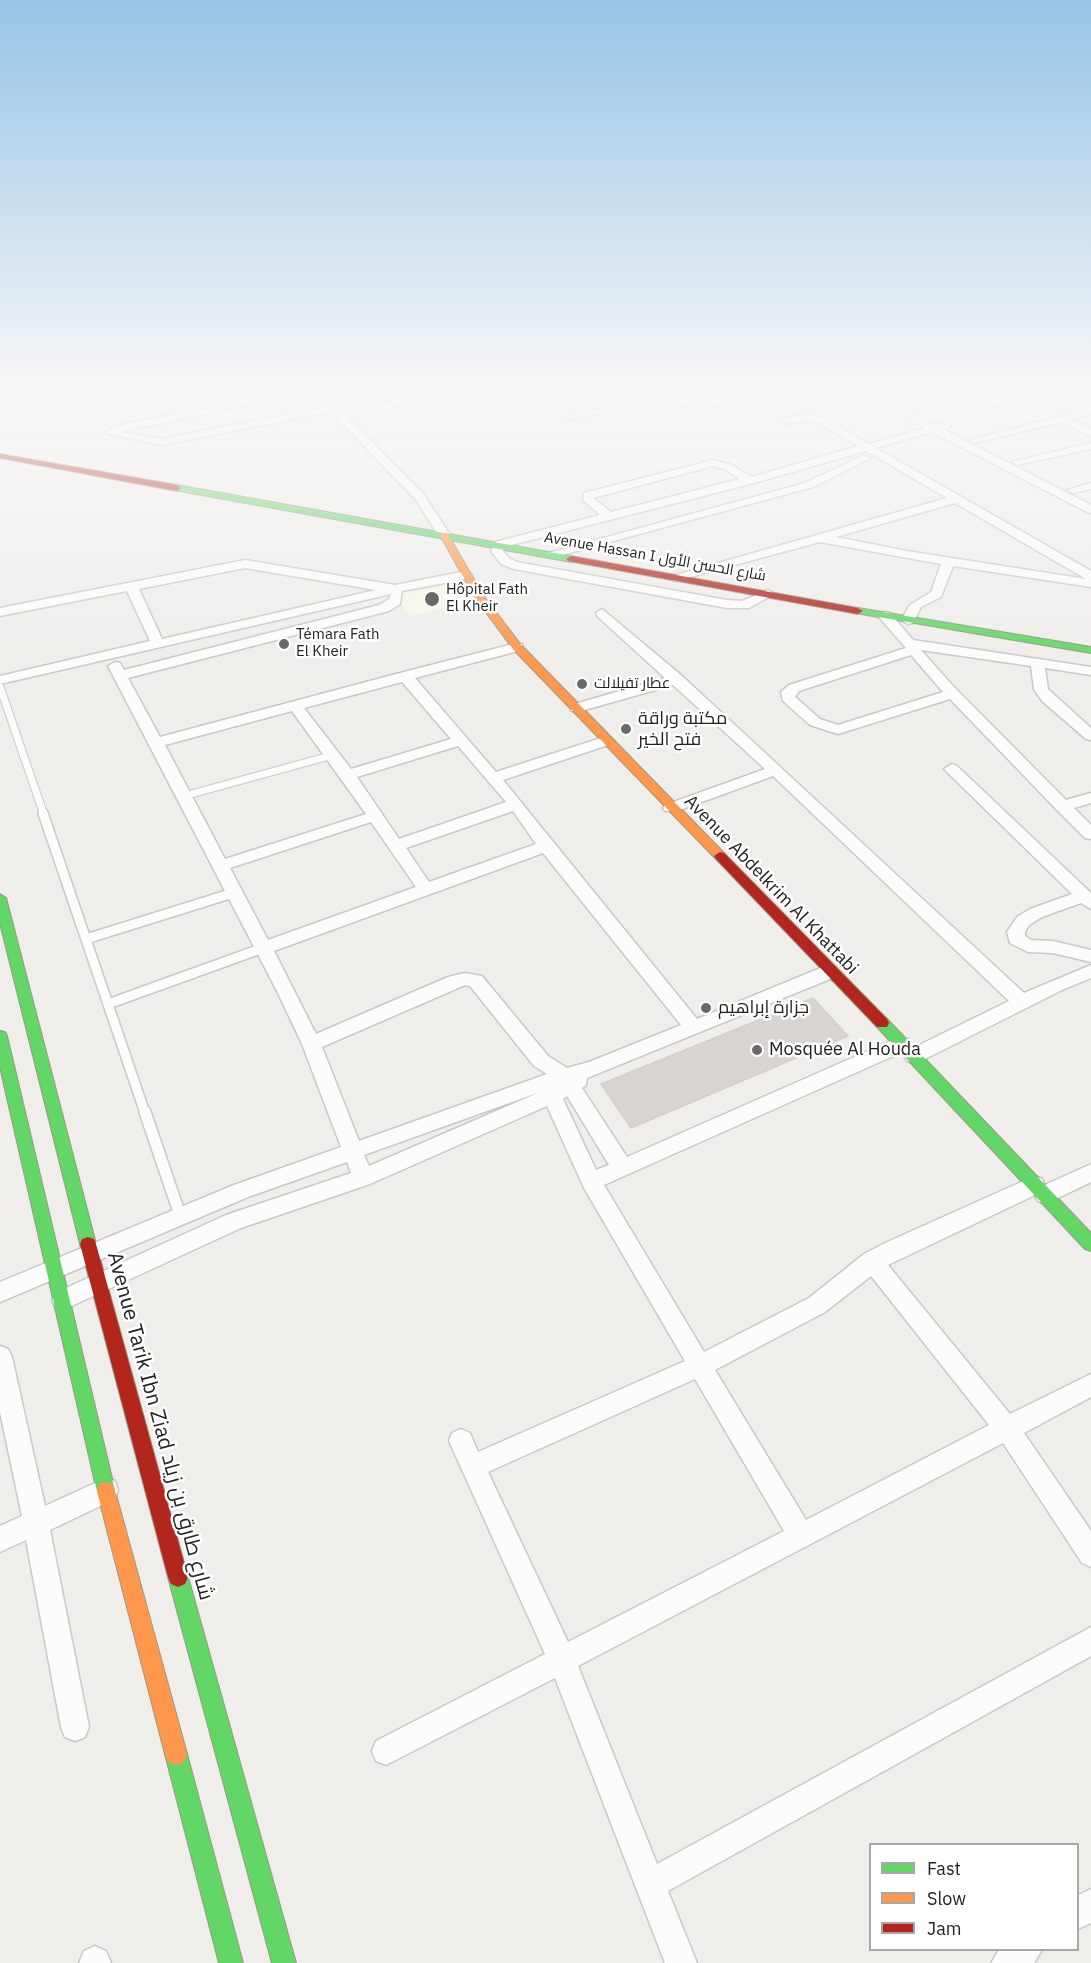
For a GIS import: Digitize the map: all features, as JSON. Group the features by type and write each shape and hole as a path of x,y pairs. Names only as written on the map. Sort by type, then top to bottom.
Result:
{"main road":[{"name":"Avenue Hassan I شارع الحسن الأول","path":"138,481 885,616 1091,650"},
{"name":"Avenue Abdelkrim Al Khattabi","path":"444,535 466,575 516,647 908,1050 1091,1244"},
{"name":"Avenue Tarik Ibn Ziad شارع طارق بن زياد","path":"0,898 98,1285 284,1963"},
{"path":"0,1036 106,1490 231,1963"}],"street":[{"path":"404,481 421,498 444,535"},
{"path":"609,516 591,504 587,498 588,495 644,481"},
{"path":"750,481 499,545 498,555 514,565 727,604 744,605 768,594"},
{"path":"780,481 793,489"},
{"path":"547,555 793,489 816,481"},
{"path":"924,481 1091,576"},
{"path":"1037,481 1091,510"},
{"path":"1054,481 1091,499"},
{"path":"1073,490 1091,486"},
{"path":"675,577 955,499"},
{"path":"820,538 1091,583"},
{"path":"908,620 916,605 937,594 948,561"},
{"path":"0,612 132,588 227,566 254,564 395,589"},
{"path":"641,588 650,573"},
{"path":"0,680 395,589 466,575"},
{"path":"132,588 158,645"},
{"path":"119,676 384,608 397,597 395,589"},
{"path":"602,613 677,679 1023,1003"},
{"path":"885,616 953,693 1091,834"},
{"path":"246,624 257,641"},
{"path":"156,743 516,647"},
{"path":"953,693 838,730 815,722 788,698 788,692 794,688 912,647 1091,671"},
{"path":"112,656 119,676 184,796 311,1044 363,1178"},
{"path":"1036,663 1041,689 1047,698 1091,736"},
{"path":"405,676 516,804 546,846 692,1026"},
{"path":"576,708 677,679"},
{"path":"295,706 348,775 425,888"},
{"path":"348,775 460,741"},
{"path":"493,778 606,741"},
{"path":"952,769 1088,900"},
{"path":"671,808 775,770"},
{"path":"1062,806 1091,798"},
{"path":"395,846 516,804"},
{"path":"220,866 375,816"},
{"path":"262,948 546,846"},
{"path":"1088,900 1036,914 1023,921 1016,932 1016,939 1028,946 1053,947 1091,956"},
{"path":"591,1182 622,1167 1023,1003 1091,971"},
{"path":"63,1300 234,1221 363,1178 593,1069 692,1026 830,972"},
{"path":"311,1044 447,985 471,980 481,985 622,1167"},
{"path":"0,1292 180,1215 352,1153 558,1085"},
{"path":"558,1085 591,1182 801,1536"},
{"path":"474,1466 700,1366 817,1305 872,1261 1040,1190 1091,1172"},
{"path":"872,1261 1007,1429 1091,1554"},
{"path":"0,1357 36,1523 75,1727"},
{"path":"386,1751 1091,1384"},
{"path":"461,1441 562,1660 681,1963"},
{"path":"0,1539 106,1490"},
{"path":"650,1884 1091,1641"},
{"path":"1007,1963 1025,1951"}],"lane":[{"path":"0,687 180,1215"},
{"path":"184,796 333,755"},
{"path":"86,939 233,893"},
{"path":"108,1004 262,948"}],"shaded area":[{"name":"Hôpital Fath El Kheir","path":"454,583 469,602 410,616 395,596"}],"building":[{"name":"Mosquée Al Houda","path":"813,998 848,1036 631,1128 601,1084"}],"traffic: fast":[{"path":"177,488 571,559"},
{"path":"858,611 1091,650"},
{"path":"0,898 88,1244"},
{"path":"882,1023 1091,1244"},
{"path":"0,1036 106,1491"},
{"path":"178,1577 284,1963"},
{"path":"176,1754 231,1963"}],"traffic: slow":[{"path":"444,535 479,596 517,647 720,856"},
{"path":"106,1491 176,1754"}],"traffic: jam":[{"path":"136,481 177,488"},
{"path":"571,559 858,611"},
{"path":"720,856 882,1023"},
{"path":"88,1244 178,1577"}],"place":[{"name":"Hôpital Fath El Kheir","path":"432,599"},
{"name":"Témara Fath El Kheir","path":"284,644"},
{"name":"عطار تفيلالت","path":"582,684"},
{"name":"مكتبة وراقة فتح الخير","path":"626,729"},
{"name":"جزارة إبراهيم","path":"706,1008"},
{"name":"Mosquée Al Houda","path":"757,1050"}]}
